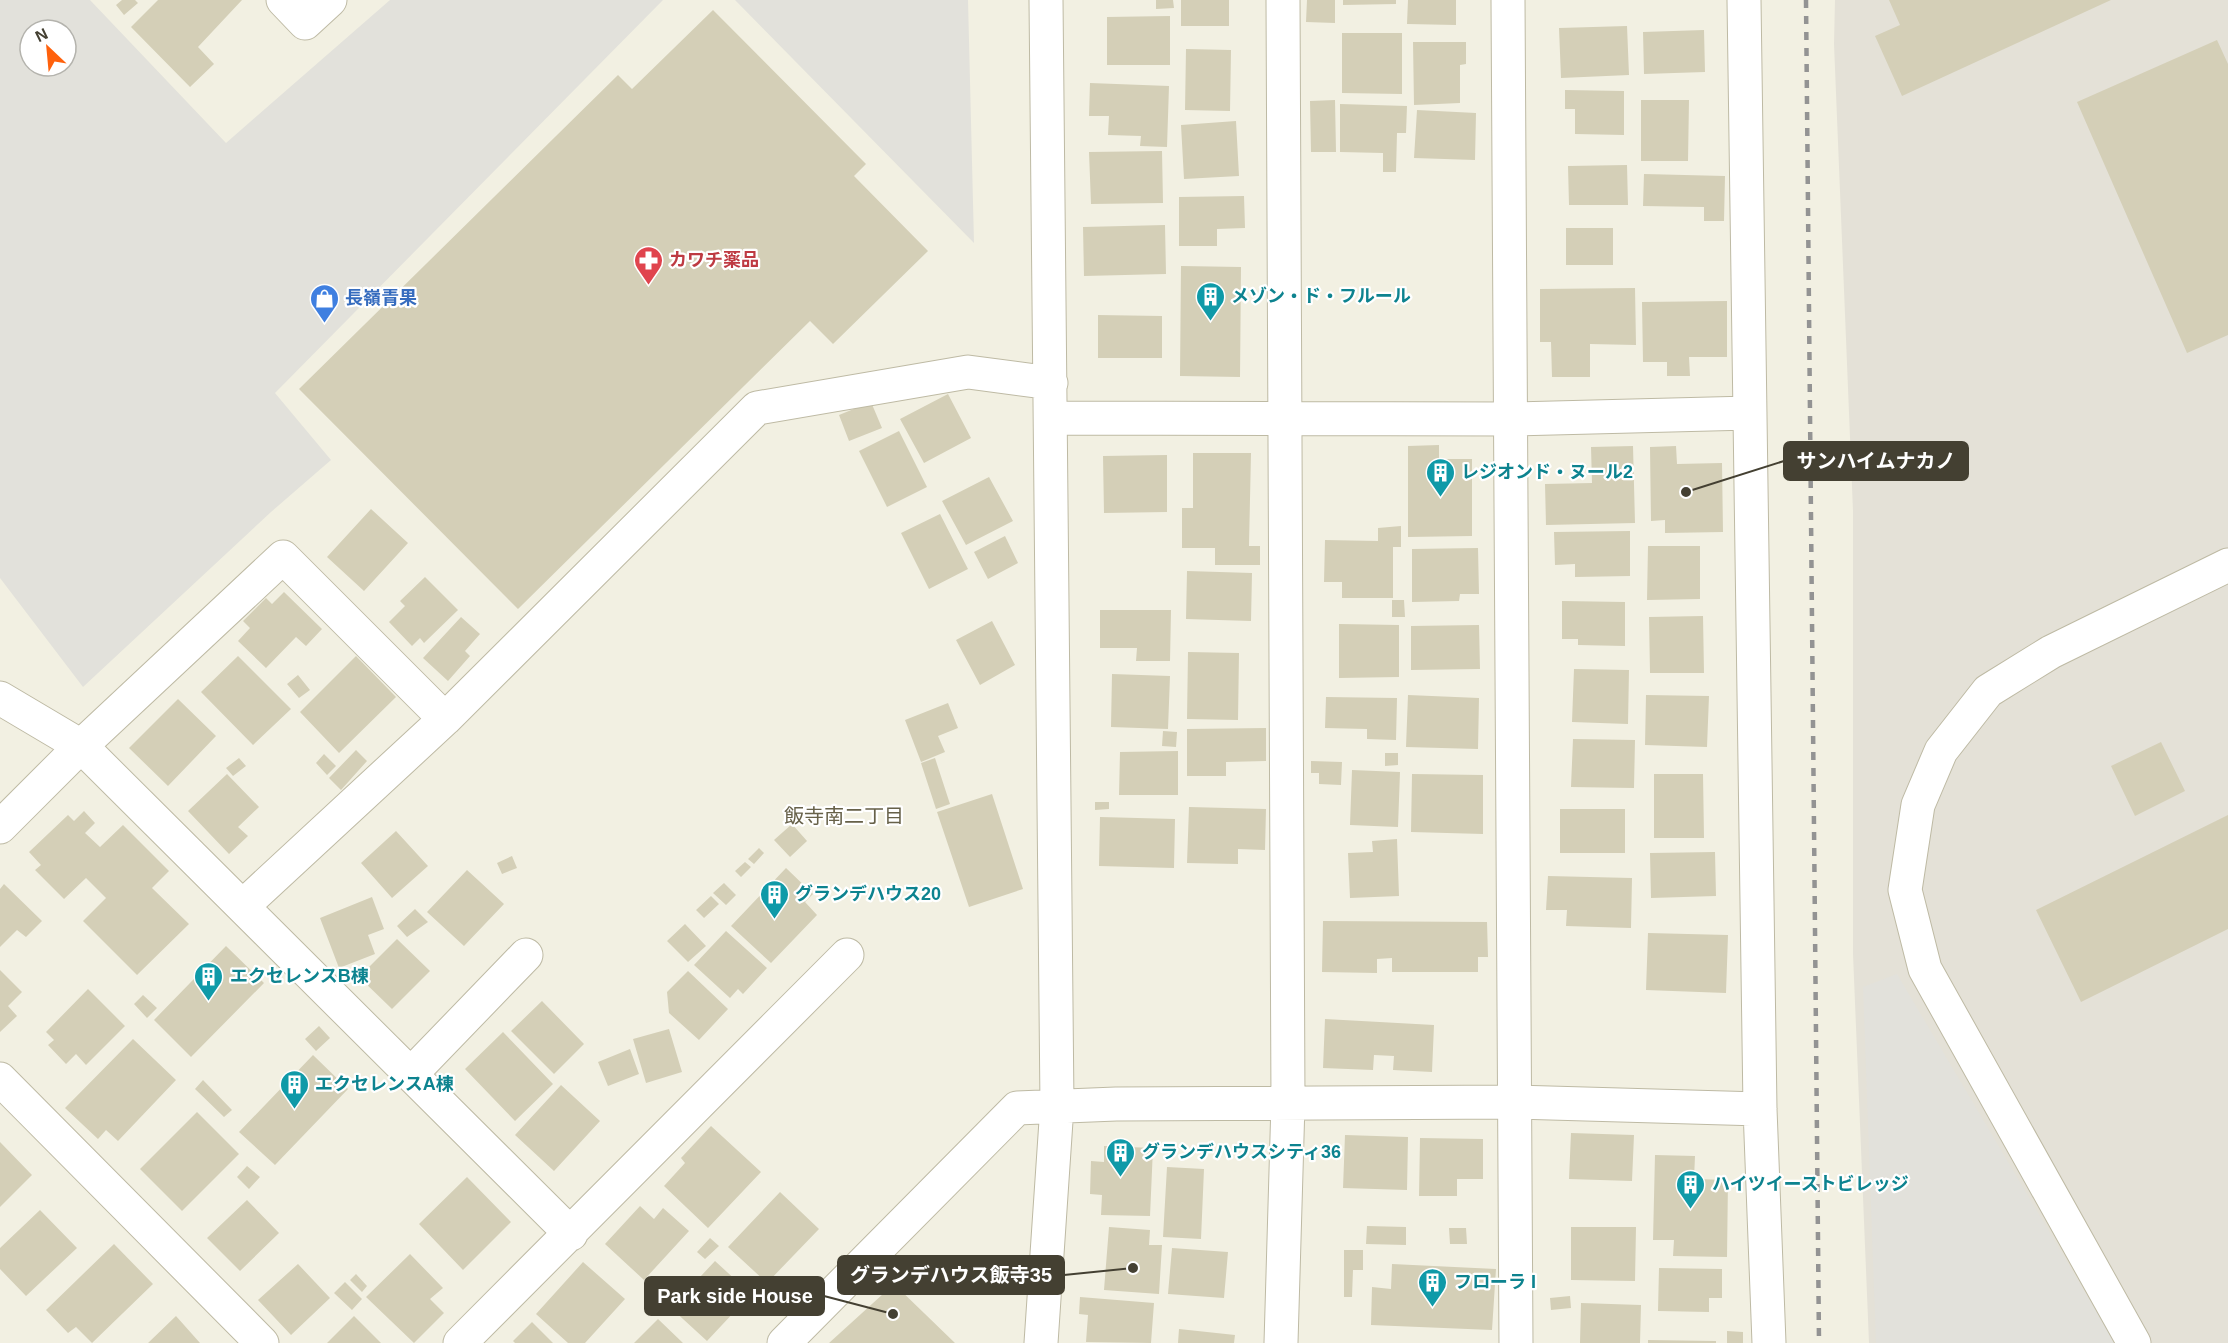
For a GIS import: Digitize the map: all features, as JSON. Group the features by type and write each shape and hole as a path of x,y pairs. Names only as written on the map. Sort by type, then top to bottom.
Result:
{"street":[{"path":"283,0 305,23 330,0"},
{"path":"1041,1343 1057,1106 1046,0"},
{"path":"1281,1343 1288,1103 1283,0"},
{"path":"1508,0 1514,572 1516,1343"},
{"path":"1744,0 1760,1109 1769,1343"},
{"path":"243,906 446,719 757,408 969,372 1051,383"},
{"path":"1051,418 1511,420 1750,413"},
{"path":"0,826 81,746 283,557 446,719"},
{"path":"2134,1343 1924,969 1905,890 1918,805 1941,751 1988,691 2051,652 2228,565"},
{"path":"0,698 81,746 572,1234"},
{"path":"411,1074 526,955"},
{"path":"460,1343 572,1234 847,955"},
{"path":"0,1079 262,1343"},
{"path":"784,1343 1017,1108 1514,1102 1760,1109"}],"shaded area":[{"path":"0,0 90,0 226,143 390,0 663,0 275,393 331,460 271,512 83,687 0,578"},
{"path":"735,0 968,0 974,243"},
{"path":"1835,0 2228,0 2228,1343 1869,1343 1853,954 1853,511 1834,44"},
{"path":"1897,974 2115,1343 1876,1343 1863,987"}],"building":[{"path":"122,0 135,0 138,3 124,15 116,5"},
{"path":"158,0 242,0 198,47 214,64 190,87 131,27"},
{"path":"1156,0 1173,0 1174,8 1156,9"},
{"path":"1181,0 1229,0 1229,26 1181,26"},
{"path":"1307,0 1335,0 1335,23 1306,22"},
{"path":"1343,0 1396,0 1396,4 1343,5"},
{"path":"1408,0 1456,0 1456,25 1407,24"},
{"path":"1889,0 2111,0 1902,96 1875,36 1900,25"},
{"name":"カワチ薬品","path":"713,10 866,164 854,176 928,251 833,344 810,321 518,609 299,389 618,75 632,89"},
{"path":"1170,16 1170,65 1107,65 1107,17"},
{"path":"1627,26 1629,75 1561,78 1559,28"},
{"path":"1704,30 1705,72 1644,74 1643,32"},
{"path":"1342,33 1402,33 1402,94 1342,93"},
{"path":"2217,40 2228,64 2228,335 2187,353 2077,102"},
{"path":"1413,42 1466,42 1466,64 1460,65 1460,103 1414,105"},
{"path":"1186,49 1231,50 1230,111 1185,110"},
{"path":"1090,83 1169,86 1167,147 1140,146 1141,136 1108,135 1109,116 1089,116"},
{"path":"1565,90 1624,91 1624,135 1575,134 1575,109 1565,109"},
{"path":"1335,100 1336,152 1311,152 1310,101"},
{"path":"1641,100 1689,100 1688,161 1641,161"},
{"path":"1340,104 1407,106 1406,133 1397,133 1396,172 1383,172 1383,153 1340,152"},
{"path":"1417,110 1476,113 1475,160 1414,158"},
{"path":"1236,121 1239,176 1184,179 1181,125"},
{"path":"1162,151 1163,203 1091,204 1089,152"},
{"path":"1627,165 1628,205 1569,205 1568,166"},
{"path":"1644,174 1725,176 1724,221 1704,221 1704,207 1643,206"},
{"path":"1244,196 1245,228 1217,229 1217,246 1179,246 1179,197"},
{"path":"1165,225 1166,274 1084,276 1083,227"},
{"path":"1566,228 1613,228 1613,265 1566,265"},
{"name":"メゾン・ド・フルール","path":"1181,266 1241,267 1240,377 1180,376"},
{"path":"1635,288 1636,345 1590,344 1590,377 1552,377 1551,342 1540,342 1540,289"},
{"path":"1727,301 1727,357 1689,357 1690,376 1667,376 1667,362 1643,362 1642,302"},
{"path":"1098,315 1162,316 1162,358 1098,358"},
{"path":"948,394 971,438 924,463 900,419"},
{"path":"871,402 882,428 849,441 839,415"},
{"path":"899,431 927,487 887,507 859,451"},
{"name":"レジオンド・ヌール2","path":"1439,445 1439,459 1472,459 1472,536 1408,537 1408,446"},
{"path":"1633,446 1635,523 1546,525 1545,484 1592,483 1591,447"},
{"path":"1676,446 1677,464 1722,463 1723,532 1665,533 1665,520 1651,521 1650,447"},
{"path":"1193,453 1251,453 1249,546 1260,546 1260,565 1215,565 1215,548 1182,548 1182,508 1193,508"},
{"path":"1167,455 1167,512 1104,513 1103,456"},
{"path":"989,477 1013,521 966,545 942,501"},
{"path":"371,509 408,543 364,591 327,557"},
{"path":"940,514 968,569 929,589 901,533"},
{"path":"1401,526 1401,547 1393,547 1393,598 1342,598 1342,582 1324,582 1325,540 1378,541 1378,528"},
{"path":"1630,531 1630,576 1575,577 1575,564 1555,565 1554,532"},
{"path":"1005,536 1018,563 988,579 974,552"},
{"path":"1648,546 1700,546 1700,599 1647,600"},
{"path":"1478,548 1479,594 1460,594 1459,601 1412,602 1412,549"},
{"path":"1187,571 1252,573 1251,621 1186,619"},
{"path":"425,577 458,610 424,643 420,638 412,646 389,622 405,606 400,601"},
{"path":"284,592 322,629 306,646 296,637 266,668 238,641 250,628 243,621 266,598 272,604"},
{"path":"1392,600 1404,600 1405,617 1392,617"},
{"path":"1562,601 1625,602 1625,646 1578,645 1578,639 1562,639"},
{"path":"1100,610 1171,610 1170,661 1136,661 1137,648 1100,648"},
{"path":"1703,616 1704,673 1650,673 1649,617"},
{"path":"461,617 480,634 465,651 470,656 448,681 423,658"},
{"path":"992,621 1015,665 980,685 956,640"},
{"path":"1339,624 1399,625 1399,677 1339,678"},
{"path":"1479,625 1480,669 1411,670 1411,626"},
{"path":"1188,652 1239,653 1238,720 1187,719"},
{"path":"238,656 291,709 253,745 201,692"},
{"path":"356,656 396,697 339,753 300,712"},
{"path":"1574,669 1629,670 1628,724 1572,722"},
{"path":"1112,674 1170,676 1168,729 1111,727"},
{"path":"298,675 310,690 299,698 287,684"},
{"path":"1408,695 1479,698 1478,749 1406,747"},
{"path":"1646,695 1709,696 1707,747 1645,745"},
{"path":"1326,697 1397,698 1396,740 1367,739 1367,729 1325,728"},
{"path":"178,699 216,736 168,786 129,748"},
{"path":"948,703 958,728 938,736 945,752 921,762 905,720"},
{"path":"1266,728 1266,761 1226,762 1226,776 1187,776 1187,729"},
{"path":"1163,731 1177,732 1176,747 1162,746"},
{"path":"1573,739 1635,740 1634,788 1571,787"},
{"path":"2161,742 2185,791 2135,816 2111,766"},
{"path":"356,750 367,761 341,790 329,778"},
{"path":"1178,751 1178,795 1119,795 1120,752"},
{"path":"1385,753 1398,753 1398,765 1385,766"},
{"path":"324,754 336,766 327,775 316,763"},
{"path":"239,758 246,766 233,776 226,768"},
{"path":"935,758 950,804 936,809 921,763"},
{"path":"1311,761 1342,762 1341,785 1319,784 1319,773 1311,773"},
{"path":"1352,770 1400,772 1398,827 1350,825"},
{"path":"227,774 259,807 238,827 248,836 229,854 188,811"},
{"path":"1412,774 1483,775 1483,834 1411,832"},
{"path":"1654,774 1703,774 1704,838 1654,838"},
{"path":"992,794 1023,889 969,907 937,812"},
{"path":"1095,802 1109,802 1109,809 1095,810"},
{"path":"1189,807 1266,809 1265,850 1238,849 1238,864 1187,863"},
{"path":"1560,809 1625,809 1625,853 1560,853"},
{"path":"84,811 95,823 85,833 100,847 123,825 169,871 152,888 189,924 137,975 83,921 106,898 86,878 64,899 35,870 41,865 29,852 68,815 74,821"},
{"path":"2228,815 2228,929 2081,1002 2036,910"},
{"path":"1100,817 1175,819 1174,868 1099,866"},
{"path":"792,824 807,841 790,857 774,840"},
{"path":"396,831 428,866 392,898 361,863"},
{"path":"1397,839 1399,896 1350,898 1348,853 1373,852 1372,841"},
{"path":"759,848 764,853 754,864 748,859"},
{"path":"1715,852 1716,896 1651,898 1650,853"},
{"path":"512,856 517,868 502,874 497,863"},
{"path":"745,862 751,867 741,877 735,871"},
{"name":"グランデハウス20","path":"786,868 813,894 805,902 817,915 771,963 731,926"},
{"path":"467,870 504,904 464,946 427,912"},
{"path":"1548,876 1632,878 1631,928 1566,926 1567,910 1546,910"},
{"path":"724,883 736,895 726,905 713,893"},
{"path":"4,884 42,921 26,937 17,930 0,947 0,889"},
{"path":"711,896 719,904 704,918 696,910"},
{"path":"372,897 384,929 368,935 375,954 339,968 320,918"},
{"path":"415,909 428,922 407,937 397,926"},
{"path":"1323,921 1487,922 1488,957 1478,957 1478,972 1392,972 1392,958 1377,959 1377,973 1322,972"},
{"path":"685,924 706,946 688,962 667,941"},
{"path":"726,931 767,968 743,994 738,989 730,998 694,965"},
{"path":"1648,933 1728,935 1726,993 1646,990"},
{"path":"397,939 430,971 392,1009 359,977"},
{"name":"エクセレンスB棟","path":"226,946 264,983 191,1057 154,1020"},
{"path":"0,970 22,992 8,1006 17,1016 0,1032"},
{"path":"688,971 728,1009 699,1040 669,1013 667,992"},
{"path":"88,989 125,1026 86,1065 76,1054 66,1064 48,1045 54,1040 46,1032"},
{"path":"143,995 157,1008 147,1018 134,1004"},
{"path":"542,1001 584,1044 554,1074 511,1031"},
{"path":"1325,1019 1434,1025 1432,1072 1393,1070 1394,1056 1374,1055 1373,1070 1323,1068"},
{"path":"319,1026 330,1038 316,1051 305,1039"},
{"path":"669,1029 682,1072 646,1083 633,1039"},
{"path":"503,1032 553,1084 515,1121 465,1069"},
{"path":"133,1039 176,1080 118,1141 106,1130 98,1139 65,1108"},
{"path":"630,1049 639,1074 608,1086 598,1062"},
{"name":"エクセレンスA棟","path":"313,1055 348,1089 275,1165 239,1132"},
{"path":"203,1080 232,1110 224,1117 195,1089"},
{"path":"561,1085 600,1121 554,1171 515,1135"},
{"path":"197,1112 239,1154 182,1211 140,1169"},
{"path":"711,1126 761,1172 708,1228 664,1186 685,1163 681,1158"},
{"path":"1571,1133 1634,1135 1632,1181 1569,1179"},
{"path":"1345,1135 1408,1137 1407,1190 1343,1188"},
{"path":"1420,1138 1483,1139 1483,1179 1457,1179 1457,1196 1419,1196"},
{"path":"0,1142 32,1175 0,1207"},
{"name":"グランデハウスシティ36","path":"1104,1146 1153,1148 1150,1216 1101,1215 1102,1195 1090,1194 1091,1161 1104,1162"},
{"name":"ハイツイーストビレッジ","path":"1655,1155 1695,1156 1694,1179 1728,1180 1727,1257 1673,1256 1674,1240 1653,1240"},
{"path":"247,1166 260,1177 249,1189 237,1177"},
{"path":"1167,1167 1204,1169 1201,1239 1163,1237"},
{"path":"467,1177 511,1222 463,1270 419,1224"},
{"path":"780,1192 819,1229 767,1283 728,1247"},
{"path":"247,1200 279,1233 240,1271 207,1238"},
{"path":"640,1206 654,1219 663,1208 689,1231 644,1280 605,1244"},
{"path":"40,1210 77,1248 26,1296 0,1269 0,1248"},
{"path":"1367,1226 1406,1227 1406,1245 1366,1244"},
{"path":"1109,1227 1150,1230 1149,1245 1162,1245 1159,1294 1104,1290"},
{"path":"1571,1227 1636,1227 1635,1281 1571,1280"},
{"path":"1449,1228 1466,1228 1467,1244 1450,1244"},
{"path":"710,1238 719,1246 705,1259 697,1252"},
{"path":"114,1244 153,1284 92,1343 76,1327 68,1333 46,1310"},
{"path":"1172,1248 1228,1252 1224,1298 1168,1294"},
{"path":"1344,1250 1363,1250 1363,1270 1353,1270 1352,1297 1344,1297"},
{"path":"410,1254 443,1288 430,1299 444,1313 414,1343 366,1297"},
{"path":"715,1261 751,1294 707,1341 671,1308"},
{"path":"583,1262 625,1299 585,1343 568,1343 536,1314"},
{"path":"298,1264 330,1298 291,1335 258,1300"},
{"name":"フローラ I","path":"1392,1264 1496,1269 1492,1330 1371,1325 1372,1287 1391,1289"},
{"path":"1659,1268 1722,1269 1722,1298 1709,1298 1709,1312 1658,1311"},
{"path":"356,1274 367,1286 362,1292 350,1280"},
{"path":"345,1282 362,1299 352,1310 334,1293"},
{"path":"894,1284 955,1343 829,1343"},
{"path":"1570,1296 1571,1308 1551,1310 1550,1298"},
{"path":"1080,1297 1154,1303 1151,1343 1086,1342 1088,1315 1079,1314"},
{"path":"1581,1303 1641,1305 1640,1343 1580,1343"},
{"path":"176,1316 200,1343 148,1343"},
{"path":"354,1316 381,1343 327,1343"},
{"path":"658,1319 683,1343 634,1343"},
{"path":"532,1322 553,1343 515,1343 513,1341"},
{"path":"1179,1329 1235,1335 1234,1343 1178,1343"},
{"path":"1727,1331 1743,1332 1743,1343 1727,1343"},
{"path":"1648,1340 1716,1341 1716,1343 1648,1343"}],"railway":[{"path":"1806,0 1819,1343"}],"place":[{"name":"カワチ薬品","path":"648,286"},
{"name":"メゾン・ド・フルール","path":"1210,322"},
{"name":"長嶺青果","path":"324,324"},
{"name":"サンハイムナカノ","path":"1686,492"},
{"name":"レジオンド・ヌール2","path":"1440,498"},
{"name":"グランデハウス20","path":"774,920"},
{"name":"エクセレンスB棟","path":"209,1002"},
{"name":"エクセレンスA棟","path":"294,1110"},
{"name":"グランデハウスシティ36","path":"1121,1178"},
{"name":"ハイツイーストビレッジ","path":"1691,1210"},
{"name":"グランデハウス飯寺35","path":"1133,1268"},
{"name":"フローラ I","path":"1433,1308"},
{"name":"Park side House","path":"893,1314"}],"district":[{"name":"飯寺南二丁目","path":"844,816"}]}
